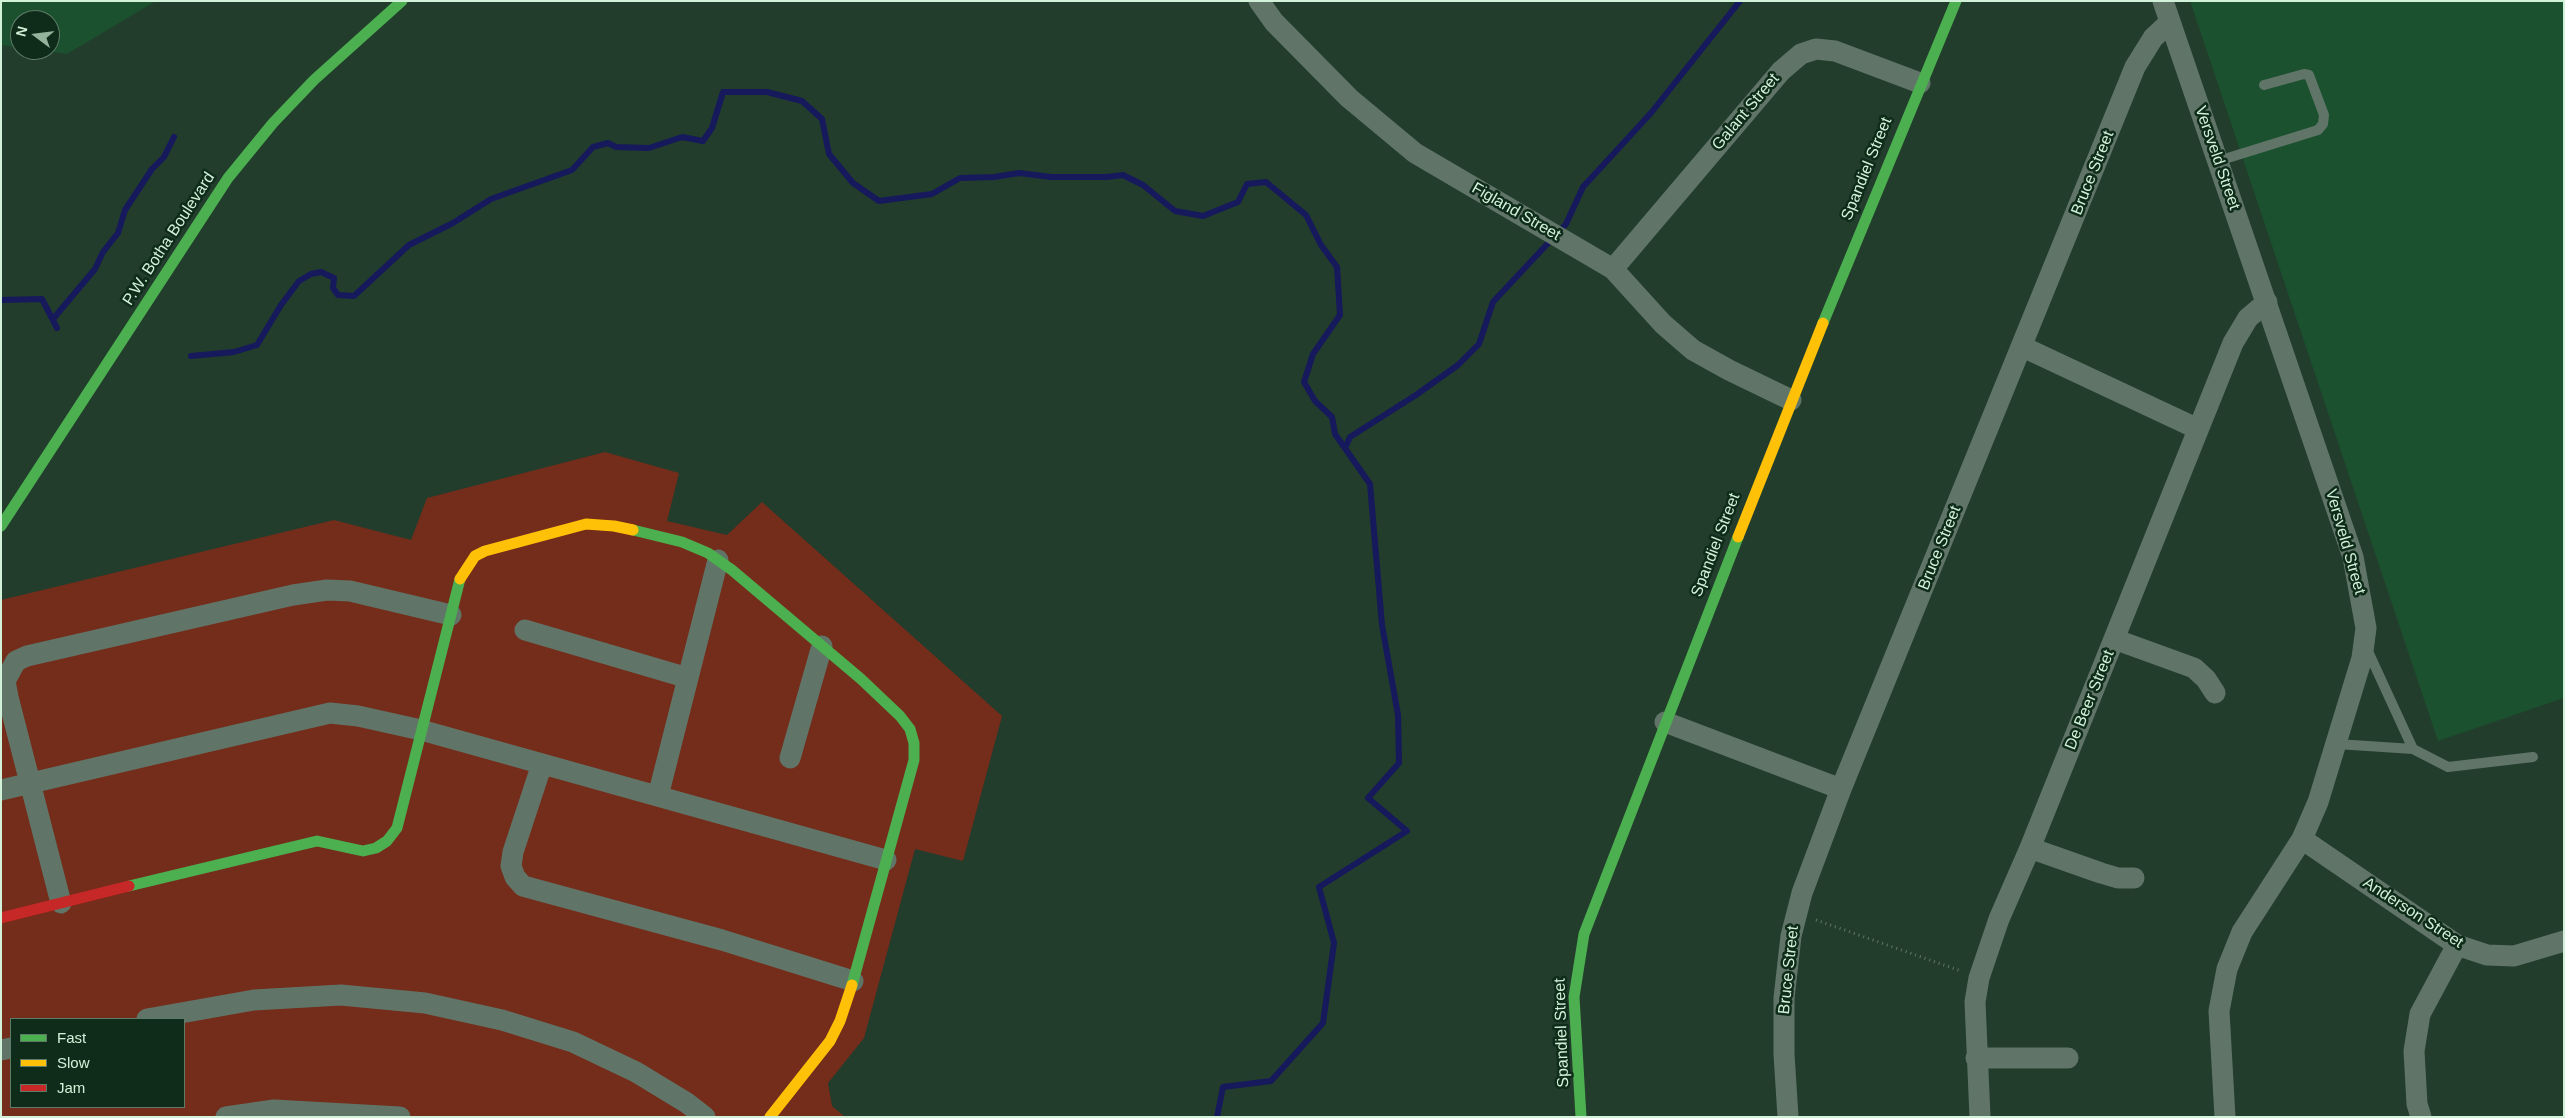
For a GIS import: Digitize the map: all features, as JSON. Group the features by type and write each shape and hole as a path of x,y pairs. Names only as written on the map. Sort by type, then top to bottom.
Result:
{"street":[{"name":"P.W. Botha Boulevard","path":"1,526 228,178 273,123 314,80 402,1"},
{"name":"Figland Street","path":"1259,1 1274,22 1342,91 1403,143 1454,176 1613,269 1663,324 1693,350 1728,370 1790,400"},
{"name":"Spandiel Street","path":"1581,1117 1574,997 1577,967 1584,934 1790,400 1920,83 1956,1"},
{"path":"2163,1 2170,22"},
{"name":"Versveld Street","path":"2170,22 2353,557 2366,628 2364,644 2337,744 2318,802 2302,839 2242,932 2227,969 2219,1011 2225,1117"},
{"name":"Bruce Street","path":"1788,1117 1784,1054 1784,998 1791,936 1796,914 1841,789 2023,347 2135,67 2152,38 2170,22"},
{"name":"Galant Street","path":"1613,269 1781,71 1801,54 1816,49 1836,51 1920,83"},
{"name":"De Beer Street","path":"1980,1117 1975,1002 1979,978 1999,919 2030,848 2238,333 2248,318 2267,302"},
{"path":"2023,347 2198,429"},
{"path":"1,918 317,841 364,851 376,848 387,841 397,828 460,580 466,567 475,556 484,550 586,524 614,526 682,542 718,560 822,646 900,716 910,729 914,743 914,760 853,981 840,1021 830,1041 770,1117"},
{"path":"658,796 718,560"},
{"path":"61,903 5,681 16,662 27,656 293,594 328,590 350,591 451,615"},
{"path":"525,630 688,678"},
{"path":"2114,639 2194,668 2206,679 2215,693"},
{"path":"790,758 822,646"},
{"path":"1,790 330,713 358,716 422,730 886,860"},
{"path":"1665,722 1841,789"},
{"path":"542,764 513,852 511,866 515,877 523,886 722,940 853,981"},
{"name":"Anderson Street","path":"2302,839 2458,945 2488,955 2514,956 2564,941"},
{"path":"2030,848 2118,878 2134,878"},
{"path":"2420,1117 2417,1104 2414,1050 2420,1014 2458,945"},
{"path":"153,1018 254,1000 341,995 425,1003 502,1020 573,1042 636,1072 687,1103 705,1117"},
{"path":"1976,1058 2068,1058"},
{"path":"226,1117 274,1110 400,1117"}],"lane":[{"path":"2218,162 2318,130 2323,124 2324,115 2309,75 2304,74 2264,85"},
{"path":"2364,644 2413,749"},
{"path":"2337,744 2413,749 2448,766 2533,757"}],"path":[{"path":"1796,914 1979,978"}],"shaded area":[{"path":"1,1 156,1 67,54 60,53 60,10 10,10 10,46 1,45"},
{"path":"2190,1 2564,1 2564,698 2438,741"},
{"path":"605,452 679,473 667,521 727,535 762,502 1002,716 963,861 915,849 864,1038 828,1083 832,1106 845,1117 1,1117 1,600 334,520 411,540 427,498"}],"waterway":[{"path":"1345,448 1350,437 1416,395 1458,365 1479,344 1493,302 1566,224 1583,187 1651,113 1740,1"},
{"path":"191,356 234,352 257,345 281,305 299,281 311,274 321,272 334,278 333,288 338,295 354,296 409,245 453,223 491,199 572,170 593,147 608,143 616,147 649,148 682,137 703,141 712,128 723,92 767,92 802,101 822,119 829,154 853,183 879,201 932,194 960,178 994,177 1019,173 1051,177 1107,177 1123,175 1143,185 1175,211 1203,216 1238,202 1247,184 1266,182 1306,215 1321,245 1337,267 1340,315 1313,354 1304,382 1315,401 1332,417 1335,434 1370,484 1382,625 1398,715 1399,763 1368,798 1407,831 1319,887 1334,943 1323,1023 1271,1081 1223,1087 1217,1117"},
{"path":"53,319 95,269 103,252 118,233 125,210 152,169 164,157 174,137"},
{"path":"1,300 42,299 57,328"}],"traffic: fast":[{"path":"1,526 228,178 273,123 314,80 402,1"},
{"path":"1823,323 1956,1"},
{"path":"633,530 682,542 708,553 732,570 861,679 900,716 910,729 914,743 914,760 852,985"},
{"path":"1581,1117 1574,997 1584,934 1738,537"},
{"path":"129,886 317,841 363,851 376,848 387,841 397,828 460,579"}],"traffic: slow":[{"path":"1738,537 1823,323"},
{"path":"460,579 475,556 485,551 586,524 614,526 633,530"},
{"path":"770,1117 830,1041 840,1021 852,985"}],"traffic: jam":[{"path":"1,918 129,886"}]}
